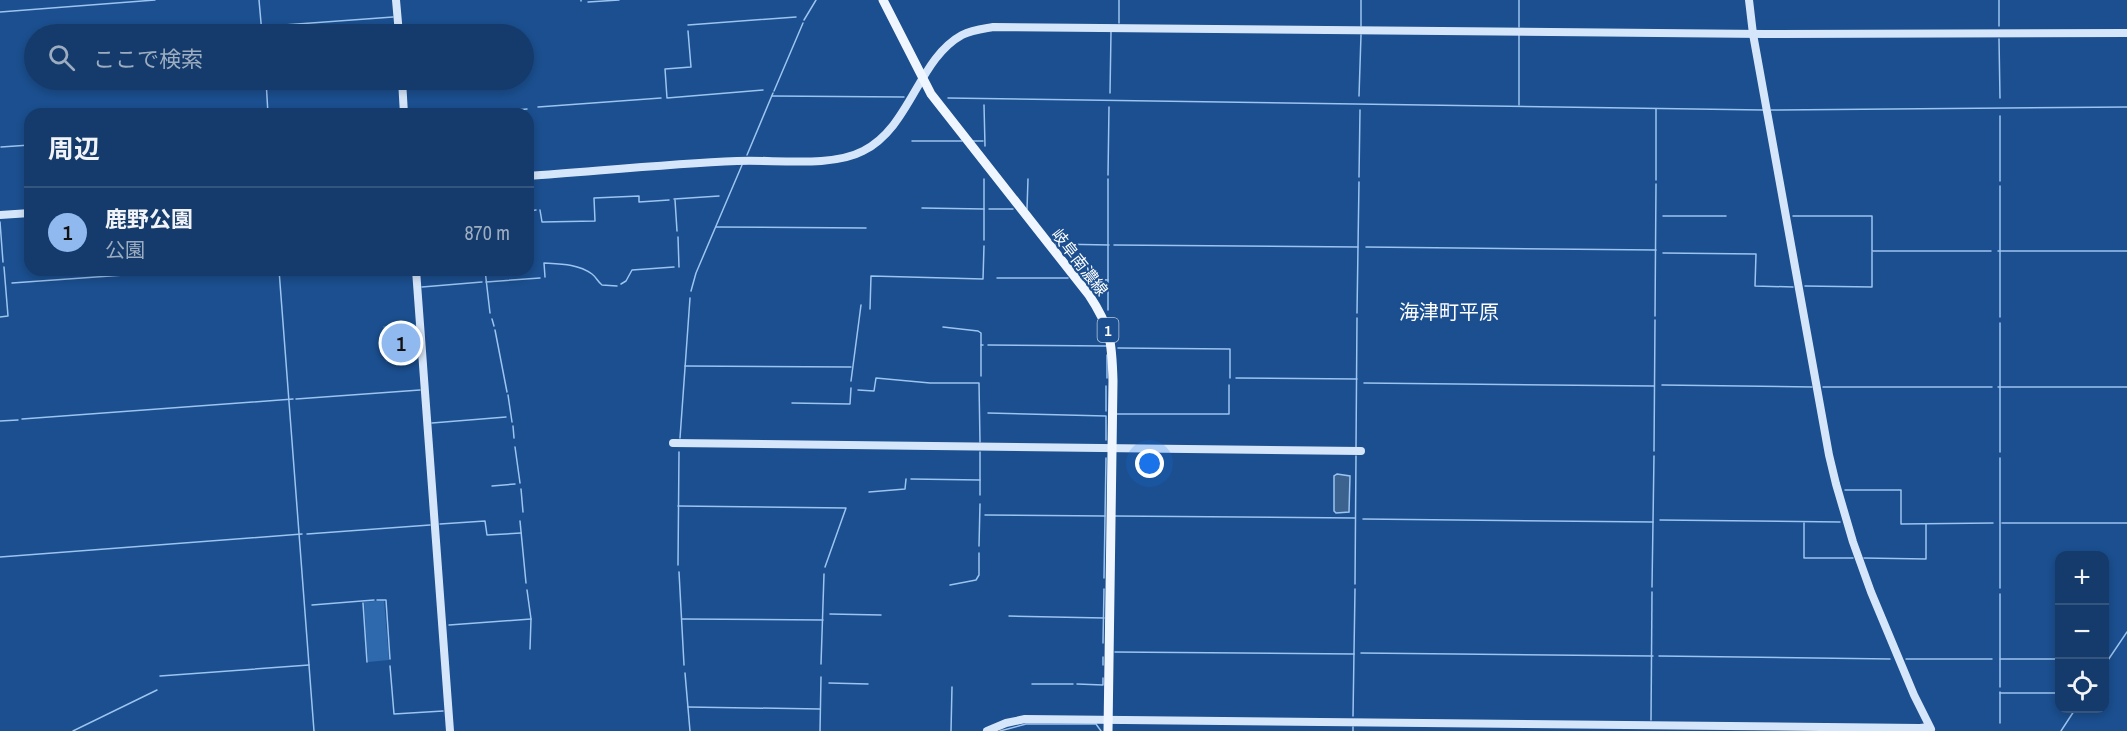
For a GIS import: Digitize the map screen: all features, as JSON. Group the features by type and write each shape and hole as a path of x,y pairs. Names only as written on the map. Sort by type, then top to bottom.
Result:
{"main road":[{"name":"岐阜南濃線","path":"883,0 923,80 945,112 1089,296 1105,321 1113,351 1108,731"}],"street":[{"path":"396,0 398,24"},
{"path":"987,731 1006,723 1025,719 1930,729 1871,592 1853,542 1829,456 1753,34 1749,0"},
{"path":"534,176 738,161 844,158 870,147 889,132 949,45 969,33 993,27 1753,34 2127,33"},
{"path":"403,90 404,108"},
{"path":"0,215 24,213"},
{"path":"416,276 450,731"},
{"path":"673,443 1361,451"}],"shaded area":[{"path":"417,324 419,359 386,362 383,326"},
{"path":"1337,474 1350,476 1349,512 1336,513 1334,511 1334,476"},
{"path":"384,600 389,660 368,662 364,602"}],"waterway":[{"path":"0,12 155,0"},
{"path":"259,0 261,24"},
{"path":"588,2 619,0"},
{"path":"804,20 816,0"},
{"path":"1119,0 1119,23"},
{"path":"1361,0 1361,26"},
{"path":"1519,0 1519,27"},
{"path":"1999,0 1999,26"},
{"path":"297,24 393,17"},
{"path":"688,25 796,17"},
{"path":"774,91 803,23"},
{"path":"688,31 691,67 665,69 667,98 763,90"},
{"path":"1110,93 1111,32"},
{"path":"1359,96 1361,35"},
{"path":"1519,35 1519,105"},
{"path":"1999,39 2000,98"},
{"path":"267,90 268,108"},
{"path":"747,155 773,93"},
{"path":"772,96 904,97"},
{"path":"538,107 661,98"},
{"path":"948,98 1763,110"},
{"path":"984,105 985,146"},
{"path":"1108,175 1109,107"},
{"path":"1771,110 2127,107"},
{"path":"1656,109 1656,180"},
{"path":"1359,177 1360,110"},
{"path":"2000,116 2000,181"},
{"path":"912,141 962,141"},
{"path":"973,141 983,141"},
{"path":"1,147 24,145"},
{"path":"691,291 696,273 742,165"},
{"path":"984,179 984,240"},
{"path":"1027,209 1028,179"},
{"path":"1108,179 1108,310"},
{"path":"1357,313 1359,182"},
{"path":"1655,316 1656,184"},
{"path":"2000,186 2000,317"},
{"path":"540,210 542,222 595,221 594,198 639,196 639,202 669,200"},
{"path":"674,199 719,196"},
{"path":"675,200 677,231"},
{"path":"922,208 984,209"},
{"path":"989,209 1013,209"},
{"path":"1663,216 1726,216"},
{"path":"1793,216 1872,216 1872,251 1991,251"},
{"path":"0,222 3,262"},
{"path":"716,227 866,228"},
{"path":"678,237 679,267"},
{"path":"1056,244 1109,245"},
{"path":"1114,245 1358,247"},
{"path":"870,309 871,276 983,279 984,246"},
{"path":"1366,247 1656,250"},
{"path":"1998,251 2127,251"},
{"path":"1805,286 1872,287 1872,252"},
{"path":"1663,253 1756,254 1755,286 1793,287"},
{"path":"545,277 544,263 563,264 587,271 602,285 617,286"},
{"path":"0,317 8,316 4,267"},
{"path":"621,284 626,281 632,270 674,267"},
{"path":"12,283 110,276"},
{"path":"279,276 314,731"},
{"path":"486,276 490,313"},
{"path":"486,282 540,278"},
{"path":"997,278 1068,278"},
{"path":"1083,279 1108,280"},
{"path":"422,287 482,282"},
{"path":"680,438 690,298"},
{"path":"851,381 861,305"},
{"path":"1356,447 1357,318"},
{"path":"492,319 494,326"},
{"path":"1654,451 1655,320"},
{"path":"2000,323 2000,452"},
{"path":"943,327 978,331 981,333 981,345 983,345"},
{"path":"495,330 507,392"},
{"path":"981,345 981,376"},
{"path":"988,345 1107,346"},
{"path":"1118,348 1230,349 1230,378"},
{"path":"1107,355 1107,378"},
{"path":"685,366 851,367"},
{"path":"858,390 874,391 876,378 930,383 979,383 980,442"},
{"path":"1236,378 1357,379"},
{"path":"1364,383 1654,386"},
{"path":"1117,414 1229,414 1229,385"},
{"path":"1662,385 1812,387"},
{"path":"1106,386 1106,411"},
{"path":"1823,387 1992,387"},
{"path":"1998,387 2127,387"},
{"path":"792,403 850,404 851,388"},
{"path":"296,399 420,390"},
{"path":"508,395 512,422"},
{"path":"22,419 293,399"},
{"path":"988,413 1106,416 1106,440"},
{"path":"432,423 506,417"},
{"path":"0,421 18,420"},
{"path":"513,426 514,438"},
{"path":"515,447 520,483"},
{"path":"678,565 679,452"},
{"path":"980,452 980,495"},
{"path":"1355,584 1356,456"},
{"path":"1652,587 1654,456"},
{"path":"1104,578 1106,458"},
{"path":"2000,458 2000,588"},
{"path":"869,492 905,489 906,479"},
{"path":"911,479 980,480"},
{"path":"492,486 515,484"},
{"path":"521,489 523,512"},
{"path":"1845,490 1901,490 1901,524 1993,523"},
{"path":"979,546 980,504"},
{"path":"678,506 846,508 825,567"},
{"path":"985,515 1105,516"},
{"path":"1115,516 1355,518"},
{"path":"1363,519 1653,522"},
{"path":"1660,520 1840,522"},
{"path":"440,524 485,521 487,535 521,533"},
{"path":"520,521 526,583"},
{"path":"1804,523 1804,558 1853,558"},
{"path":"2002,523 2127,523"},
{"path":"1864,558 1926,559 1926,524"},
{"path":"307,534 430,525"},
{"path":"0,557 302,534"},
{"path":"950,585 976,580 979,575 979,553"},
{"path":"679,572 684,665"},
{"path":"821,664 824,574"},
{"path":"1103,643 1104,589"},
{"path":"1353,716 1355,589"},
{"path":"527,590 531,619 530,649"},
{"path":"1651,720 1652,592"},
{"path":"2000,594 2000,687"},
{"path":"312,605 374,600"},
{"path":"377,600 386,600 390,659"},
{"path":"363,603 367,662"},
{"path":"830,614 881,615"},
{"path":"1009,616 1104,618"},
{"path":"449,625 531,619"},
{"path":"682,619 823,620"},
{"path":"2109,659 2127,632"},
{"path":"1115,652 1354,654"},
{"path":"1361,653 1653,656"},
{"path":"1659,656 1890,659"},
{"path":"1103,657 1103,665"},
{"path":"1906,659 1992,659"},
{"path":"2000,659 2055,659"},
{"path":"160,676 309,665"},
{"path":"390,666 394,714 443,711"},
{"path":"685,673 690,731"},
{"path":"820,731 821,677"},
{"path":"1077,684 1103,685 1103,678"},
{"path":"829,683 868,684"},
{"path":"1032,684 1073,684"},
{"path":"951,731 952,687"},
{"path":"73,731 157,690"},
{"path":"2000,692 2000,723"},
{"path":"2000,693 2055,693"},
{"path":"688,707 820,709"},
{"path":"2061,731 2073,713"},
{"path":"1000,731 1026,724 1096,724 1101,731"}],"place":[{"name":"鹿野公園","path":"401,343"}],"district":[{"name":"海津町平原","path":"1449,311"}]}
